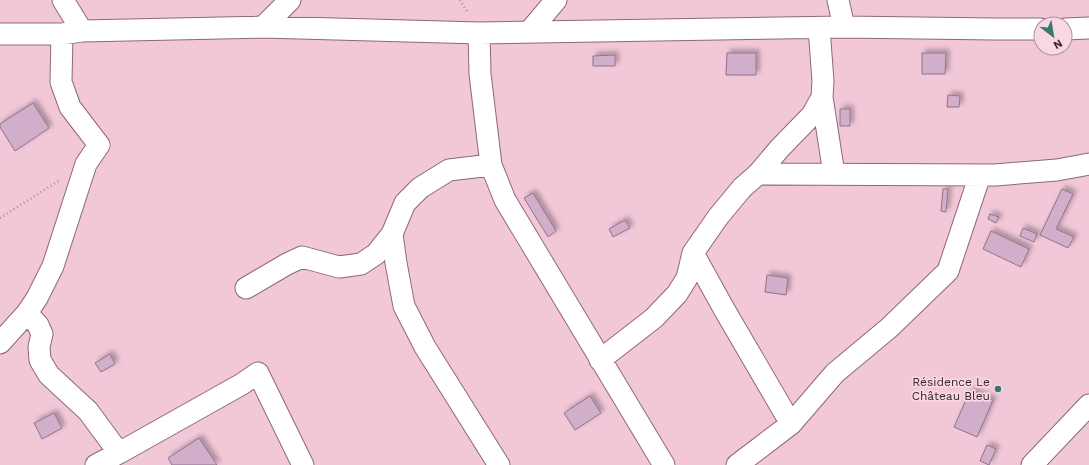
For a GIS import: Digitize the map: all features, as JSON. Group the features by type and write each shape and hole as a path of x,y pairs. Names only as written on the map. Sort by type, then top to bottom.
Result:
{"street":[{"path":"63,0 82,31"},
{"path":"263,27 290,0"},
{"path":"529,32 556,0"},
{"path":"838,0 844,27"},
{"path":"0,34 62,34 82,31 263,27 479,33 844,27 1033,29"},
{"path":"819,28 823,82 822,97 834,174"},
{"path":"1073,29 1089,28"},
{"path":"479,33 480,74 491,165 505,200 664,465"},
{"path":"0,343 27,313 37,298 53,266 86,164 99,145 70,106 61,82 62,34"},
{"path":"600,360 654,318 677,294 687,278 693,253 718,217 742,188 758,174 779,149 812,115 822,97"},
{"path":"758,174 996,175 1057,170 1089,164"},
{"path":"246,288 287,264 302,258 339,267 361,264 376,254 392,234 405,203 420,188 449,170 491,165"},
{"path":"737,465 791,424 835,373 889,328 948,272 980,175"},
{"path":"392,234 404,306 425,347 500,465"},
{"path":"693,253 791,424"},
{"path":"27,313 38,325 42,334 40,360 49,375 88,412 119,453"},
{"path":"96,465 242,384 258,373 303,465"},
{"path":"1032,465 1089,405"}],"path":[{"path":"0,218 86,164"}],"building":[{"path":"727,53 756,53 756,75 726,75"},
{"path":"922,53 946,53 945,74 922,74"},
{"path":"615,55 615,66 593,66 593,56"},
{"path":"948,95 960,96 959,107 947,107"},
{"path":"33,103 49,128 15,151 0,127 0,124"},
{"path":"840,109 850,109 850,126 840,126"},
{"path":"943,189 948,189 946,212 941,211"},
{"path":"1062,189 1073,194 1056,229 1074,237 1068,248 1040,235"},
{"path":"533,193 556,231 548,237 524,198"},
{"path":"990,214 999,217 996,223 988,219"},
{"path":"625,220 630,228 613,237 609,229"},
{"path":"1023,228 1037,234 1034,242 1020,236"},
{"path":"991,231 1029,249 1021,267 983,249"},
{"path":"767,275 788,278 786,295 765,292"},
{"path":"110,354 115,364 101,372 95,363"},
{"path":"970,391 993,400 977,437 954,427"},
{"path":"590,396 601,413 575,430 564,413"},
{"path":"54,413 62,428 42,439 34,423"},
{"path":"199,438 217,465 172,465 168,458"},
{"path":"987,445 996,449 989,465 980,461"}],"place":[{"name":"Résidence Le Château Bleu","path":"998,389"}]}
